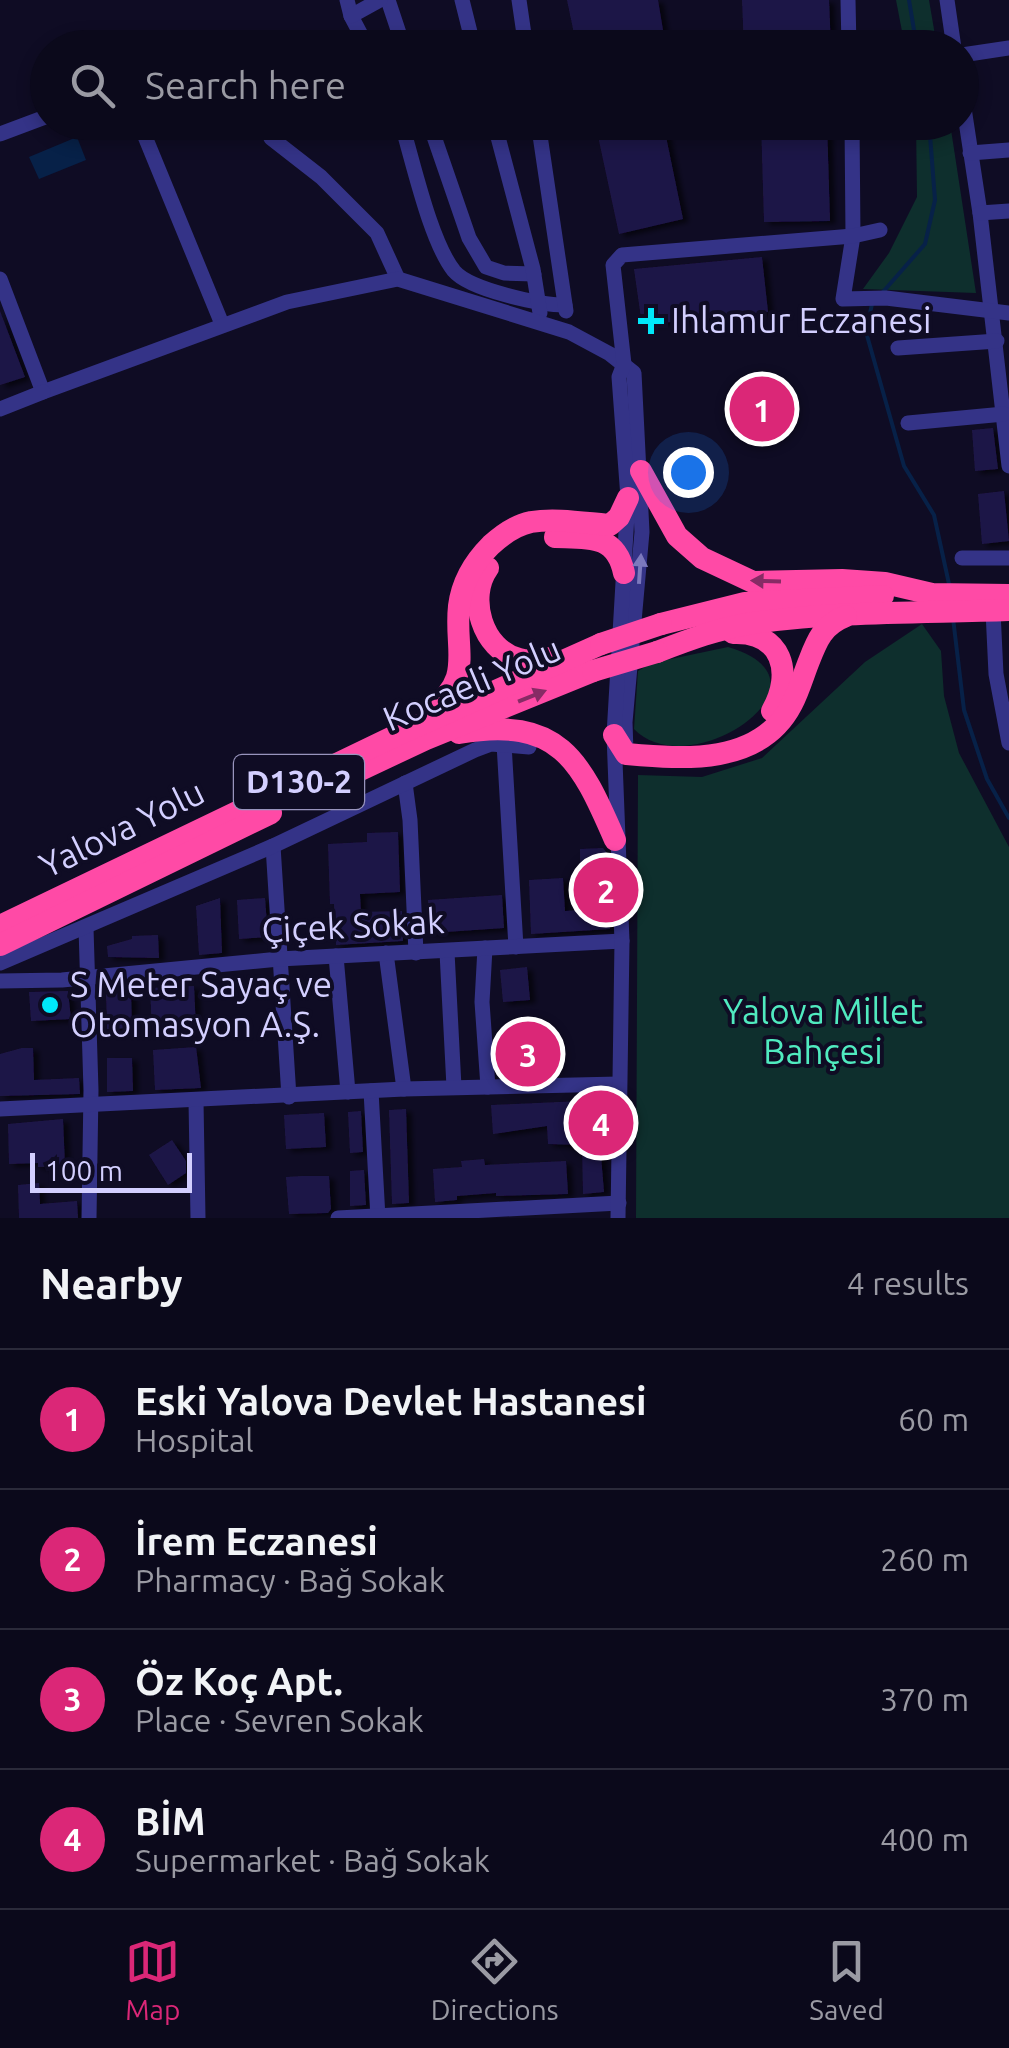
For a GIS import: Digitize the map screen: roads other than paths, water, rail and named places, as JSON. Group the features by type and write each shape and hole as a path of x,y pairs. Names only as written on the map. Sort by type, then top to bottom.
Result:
{"highway":[{"path":"640,472 677,536 702,558 725,571 753,582 885,583 931,603"},
{"path":"395,736 444,701 455,684 462,659 459,608 464,581 480,556 502,534 529,522 610,525 619,517 628,498"},
{"path":"586,662 520,660 502,651 488,637 481,618 477,594 482,577 494,560 514,546 533,538 559,536 609,544 620,555 624,573"},
{"name":"Yalova Yolu","path":"0,926 395,736 586,662 600,644 745,603 931,603"},
{"name":"D130-2","path":"586,662 656,652 751,623 931,603 990,604"},
{"path":"622,737 674,759 737,751 777,725 791,706 818,638 832,621 858,614"},
{"path":"622,737 644,747 694,750 735,742 768,717 783,690 784,674 770,644 750,632 705,634"},
{"name":"Kocaeli̇ Yolu","path":"0,945 586,662"},
{"path":"426,739 503,730 526,732 546,740 582,769 615,840"}],"street":[{"path":"349,8 380,0"},
{"path":"388,0 398,30"},
{"path":"462,0 470,30"},
{"path":"519,0 523,30"},
{"path":"848,0 849,30"},
{"path":"947,0 951,30"},
{"path":"979,52 1009,48"},
{"path":"0,134 30,123"},
{"path":"145,140 222,324"},
{"path":"274,140 321,178 377,233 398,279"},
{"path":"406,140 432,225 455,273 539,305 565,306"},
{"path":"436,140 468,238 486,267 504,273 534,274"},
{"path":"499,140 534,274 542,323"},
{"path":"541,140 569,332"},
{"path":"852,140 853,236 843,300 886,298 1009,312"},
{"path":"968,140 1009,466"},
{"path":"970,153 1009,150"},
{"path":"980,213 1009,210"},
{"path":"622,737 628,498 619,377 624,364 613,274 616,258 853,236 880,230"},
{"path":"0,278 42,392"},
{"path":"0,409 287,302 398,279 569,332 634,373 642,532 615,840 622,941 619,1210 338,1218"},
{"path":"898,348 996,341"},
{"path":"908,423 1004,414"},
{"path":"962,558 1009,558"},
{"path":"990,604 996,674 1009,743"},
{"path":"0,963 273,846 475,750 491,744 529,747"},
{"path":"504,744 516,947"},
{"path":"404,784 410,820 416,953"},
{"path":"273,846 289,1097"},
{"path":"86,928 91,1103 89,1218"},
{"name":"Çiçek Sokak","path":"0,981 62,980 279,959 622,941"},
{"path":"485,948 482,1002 488,1087"},
{"path":"447,952 454,1087"},
{"path":"386,953 404,1089"},
{"path":"336,956 348,1092"},
{"path":"0,1108 454,1087 619,1084"},
{"path":"370,1091 378,1216"},
{"path":"196,1101 198,1218"}],"water":[{"path":"78,140 86,160 39,179 29,157"}],"waterway":[{"path":"909,0 914,30"},
{"path":"882,293 925,244 935,200 930,140"},
{"path":"872,304 866,332 904,466 934,515 949,584"},
{"path":"953,618 964,710 987,779 1009,818"}],"place":[{"name":"Ihlamur Eczanesi","path":"651,321"},
{"name":"Eski Yalova Devlet Hastanesi","path":"762,409"},
{"name":"İrem Eczanesi","path":"606,890"},
{"name":"S Meter Sayaç ve Otomasyon A.Ş.","path":"50,1005"},
{"name":"Öz Koç Apt.","path":"528,1054"},
{"name":"BİM","path":"601,1123"}],"park label":[{"name":"Yalova Millet Bahçesi","path":"823,1032"}]}
